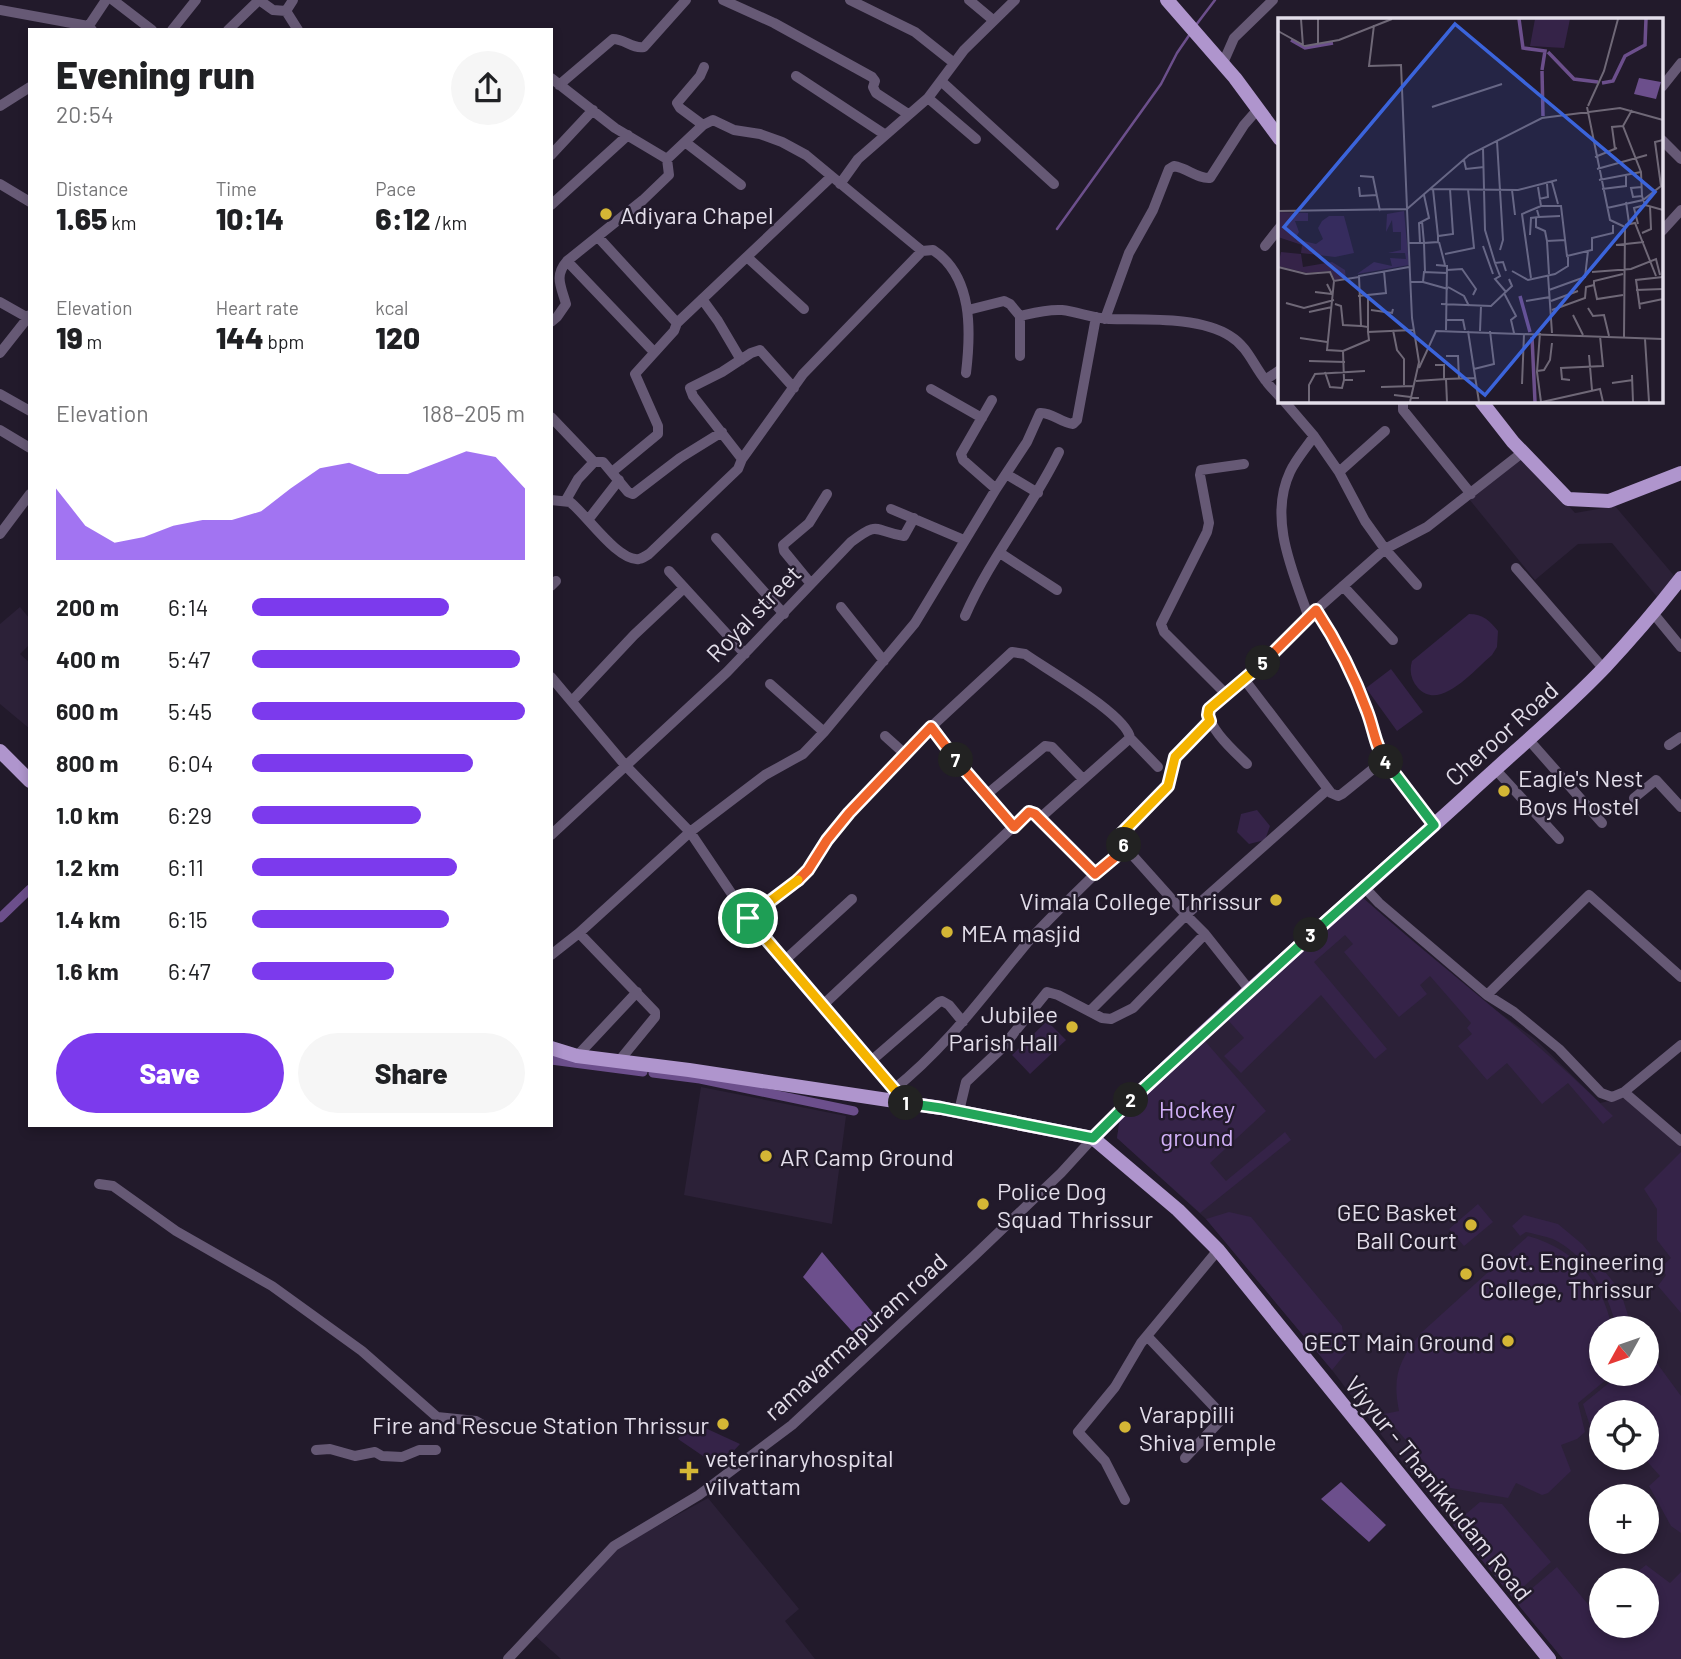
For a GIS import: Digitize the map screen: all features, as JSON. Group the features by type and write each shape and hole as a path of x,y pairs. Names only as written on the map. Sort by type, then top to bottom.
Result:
{"main road":[{"path":"1167,0 1223,63 1278,136"},
{"path":"1488,404 1523,452 1568,499 1609,501 1681,472"},
{"name":"Cheroor Road","path":"1093,1138 1147,1083 1251,992 1291,952 1365,888 1603,668 1681,578"},
{"path":"0,751 28,779"},
{"name":"Viyyur - Thanikkudam Road","path":"553,1049 577,1056 959,1111 1093,1138 1178,1210 1218,1250 1549,1659"}],"street":[{"path":"89,28 106,0"},
{"path":"113,0 149,28"},
{"path":"174,28 196,0"},
{"path":"230,28 259,0 273,10 286,11"},
{"path":"286,11 293,0"},
{"path":"667,159 628,135 555,81 613,39 621,39 637,48 644,47 686,0"},
{"path":"723,0 774,23 872,77 876,93 908,114"},
{"path":"850,0 915,32 954,63"},
{"path":"969,0 993,20"},
{"path":"588,520 615,476 658,434 658,426 635,374 674,331 677,323 702,299 836,181 884,134 928,98 954,63 993,20 1016,0"},
{"path":"1223,63 1234,38 1273,0"},
{"path":"0,10 83,28"},
{"path":"286,11 297,28"},
{"path":"1664,84 1681,63"},
{"path":"703,125 677,103 700,76 704,67"},
{"path":"796,76 884,134"},
{"path":"941,81 1054,184"},
{"path":"0,106 28,88"},
{"path":"928,98 976,139"},
{"path":"553,953 690,832 765,775 803,754 884,662 915,623 1027,442 1040,413 1050,414 1068,424 1077,420 1101,318 1169,169 1174,166 1183,167 1203,179 1210,178 1244,125 1258,109"},
{"path":"553,153 593,110"},
{"path":"667,159 703,125 713,120 734,130 760,134 806,155 922,251"},
{"path":"553,203 628,135"},
{"path":"685,142 741,185"},
{"path":"1664,142 1681,159"},
{"path":"553,320 566,304 558,277 567,261 643,200 669,175 667,159"},
{"path":"0,184 28,201"},
{"path":"1664,229 1681,210"},
{"path":"1265,246 1278,230"},
{"path":"598,237 677,323"},
{"path":"553,500 566,500 576,506 609,543 627,556 639,559 649,554 738,469 742,459 793,388 818,358 922,251 933,250 943,257 961,285 968,310 966,373"},
{"path":"747,257 804,309"},
{"path":"567,261 654,352"},
{"path":"702,299 741,360"},
{"path":"0,302 28,316"},
{"path":"968,310 1004,302 1010,304 1020,316 1020,356"},
{"path":"1020,316 1060,310 1101,318 1154,318 1226,333 1248,352 1265,380 1278,395"},
{"path":"0,352 28,318"},
{"path":"742,459 693,396 691,388 751,353 763,352 793,388"},
{"path":"1265,380 1278,371"},
{"path":"931,389 982,418"},
{"path":"0,394 28,410"},
{"path":"992,400 961,454 963,460 996,489"},
{"path":"1285,402 1339,471 1365,521 1385,549 1417,585"},
{"path":"1403,402 1403,410 1471,494"},
{"path":"553,419 594,462 603,462 628,492 635,493 680,458 722,432"},
{"path":"0,430 28,447"},
{"path":"1339,471 1385,431"},
{"path":"1314,436 1290,472 1282,503 1281,528 1312,614 1332,634 1351,671 1384,760 1434,825"},
{"path":"965,616 977,588 1038,493 1059,452"},
{"path":"1247,764 1210,721 1209,709 1269,658 1312,614 1385,549 1427,527 1523,452"},
{"path":"566,500 578,479 594,462"},
{"path":"1226,694 1164,632 1161,624 1207,532 1209,523 1201,470 1244,464"},
{"path":"1006,474 1038,493"},
{"path":"811,584 784,551 783,545 809,523 827,494"},
{"path":"0,534 28,497"},
{"path":"891,509 964,540"},
{"name":"Royal street","path":"553,833 745,654 851,542 875,527 904,536 914,519"},
{"path":"716,538 785,614"},
{"path":"1000,553 1056,590"},
{"path":"1516,568 1603,668"},
{"path":"669,571 745,654"},
{"path":"1343,586 1393,640"},
{"path":"572,701 634,635 684,588"},
{"path":"841,607 884,662"},
{"path":"1653,613 1681,647"},
{"path":"748,918 808,870 849,813 931,727 1012,652 1025,654 1103,706 1158,767"},
{"path":"553,679 625,765 690,832 748,918 871,1061 903,1103"},
{"path":"1244,679 1334,796 1342,794 1384,760"},
{"path":"770,684 824,732"},
{"path":"1210,721 1175,757 1168,786 1121,834 1120,841 1205,934 1251,992"},
{"path":"931,727 1014,827"},
{"path":"885,736 905,754"},
{"path":"1669,745 1681,737"},
{"path":"1040,818 1130,738"},
{"path":"1528,739 1602,823"},
{"path":"986,795 1045,746 1052,747 1083,779"},
{"path":"1495,769 1559,839"},
{"path":"1634,797 1656,780 1681,807"},
{"path":"1090,1011 1186,915 1327,790"},
{"path":"823,1005 1029,812 1040,818 1095,874"},
{"path":"893,1090 924,1065 1029,941 1095,874 1126,848"},
{"path":"1365,888 1487,995 1514,1012 1559,1049 1601,1093 1612,1097 1624,1092 1681,1045"},
{"path":"1487,995 1590,895 1677,973 1681,959"},
{"path":"784,961 852,899"},
{"path":"579,933 656,1014 619,1061"},
{"path":"959,1111 966,1082 1001,1048 1047,992 1107,1020 1129,1011 1205,934"},
{"path":"577,1056 637,992"},
{"path":"871,1061 939,1002 946,1003 963,1022"},
{"path":"1624,1092 1681,1141"},
{"name":"ramavarmapuram road","path":"508,1659 614,1546 699,1495 798,1419 974,1256 1093,1138"},
{"path":"99,1184 113,1186 176,1231 272,1286 362,1351 436,1417 476,1422 494,1431"},
{"path":"1125,1500 1105,1461 1078,1432 1115,1387 1147,1336 1218,1250"},
{"path":"1147,1336 1222,1415 1219,1422 1185,1458"},
{"path":"316,1450 360,1456 375,1452 382,1456 402,1457 419,1450 436,1450"}],"shaded area":[{"path":"1523,454 1575,513 1615,506 1676,578 1657,597 1612,543 1578,544 1535,580 1469,499"},
{"path":"20,607 28,617 28,646 20,654 28,661 28,727 0,704 0,624"},
{"name":"Govt. Engineering College, Thrissur","path":"1362,897 1460,984 1535,1039 1600,1103 1622,1098 1633,1100 1681,1146 1681,1659 1563,1659 1401,1461 1332,1370 1206,1219 1117,1138 1120,1117"},
{"name":"AR Camp Ground","path":"701,1087 846,1116 832,1224 684,1195"},
{"path":"822,1252 879,1320 859,1339 803,1277"},
{"path":"1341,1482 1386,1525 1369,1542 1321,1499"},
{"path":"708,1498 799,1609 785,1621 815,1659 561,1659 533,1634 621,1546"}],"green space":[{"path":"1469,614 1482,617 1495,627 1498,631 1497,647 1492,655 1456,686 1436,695 1427,694 1418,688 1412,679 1412,661"},
{"path":"1391,669 1423,712 1397,731 1366,688"},
{"path":"1257,810 1270,826 1265,840 1249,844 1237,832 1241,814"},
{"path":"1362,897 1553,1059 1613,1116 1603,1124 1568,1083 1542,1104 1507,1063 1487,1080 1458,1046 1472,1034 1467,1028 1471,1023 1430,976 1420,985 1427,994 1399,1017 1344,952 1353,944 1345,935 1314,962 1387,1049 1375,1059 1321,995 1241,1073 1224,1056 1244,1038 1227,1019"},
{"path":"1047,1021 1066,1040 1030,1074 1012,1055"},
{"name":"Hockey ground","path":"1204,1040 1266,1111 1210,1163 1226,1181 1285,1132 1291,1140 1200,1213 1117,1138 1120,1117"},
{"path":"1681,1152 1681,1313 1658,1286 1666,1275 1660,1268 1671,1258 1657,1240 1657,1209 1644,1189"},
{"name":"GEC Basket Ball Court","path":"1478,1204 1493,1222 1464,1246 1449,1229"},
{"path":"1229,1212 1251,1217 1342,1326 1346,1353 1332,1370 1206,1219"},
{"path":"1524,1215 1558,1224 1582,1244 1620,1290 1628,1316 1613,1316 1595,1277 1565,1246 1553,1239 1526,1232 1520,1236 1512,1226"},
{"name":"GECT Main Ground","path":"1528,1236 1560,1249 1584,1269 1601,1296 1608,1316 1589,1316 1589,1386 1599,1386 1578,1403 1585,1432 1577,1439 1561,1445 1571,1471 1548,1493 1542,1495 1516,1483 1508,1498 1445,1487 1384,1414 1399,1411 1396,1388 1399,1369 1421,1333"},
{"path":"1659,1366 1681,1396 1681,1533 1671,1526 1659,1504 1659,1484 1651,1484 1660,1476 1655,1470 1659,1470 1659,1400 1589,1400 1589,1423 1583,1404 1605,1386 1659,1386"},
{"path":"690,1421 740,1444 719,1467 678,1439"},
{"path":"1480,1502 1502,1504 1551,1562 1512,1597 1453,1525"},
{"path":"1557,1567 1589,1606 1589,1638 1659,1638 1659,1575 1670,1583 1681,1572 1681,1659 1563,1659 1516,1602"}],"waterway":[{"path":"1196,25 1215,0"},
{"path":"1057,229 1161,84 1190,34"},
{"path":"0,918 28,891"},
{"path":"553,1060 643,1072"},
{"path":"653,1073 700,1079 854,1111"}],"place":[{"name":"Adiyara Chapel","path":"606,214"},
{"name":"Eagle's Nest Boys Hostel","path":"1504,791"},
{"name":"Vimala College Thrissur","path":"1276,900"},
{"name":"MEA masjid","path":"947,932"},
{"name":"Jubilee Parish Hall","path":"1072,1027"},
{"name":"AR Camp Ground","path":"766,1156"},
{"name":"Police Dog Squad Thrissur","path":"983,1204"},
{"name":"GEC Basket Ball Court","path":"1471,1225"},
{"name":"Govt. Engineering College, Thrissur","path":"1466,1274"},
{"name":"GECT Main Ground","path":"1508,1341"},
{"name":"Fire and Rescue Station Thrissur","path":"723,1424"},
{"name":"Varappilli Shiva Temple","path":"1125,1427"},
{"name":"veterinaryhospital vilvattam","path":"689,1471"}],"route":[{"path":"1316,610 1351,671 1384,760 1434,825 1291,952 1167,1068 1147,1083 1093,1138 903,1103 871,1061 748,918 802,877 849,813 931,727 1014,827 1029,812 1035,814 1095,874 1126,848 1120,841 1121,834 1168,786 1175,757 1210,721 1209,709 1269,658 1316,610"}]}
